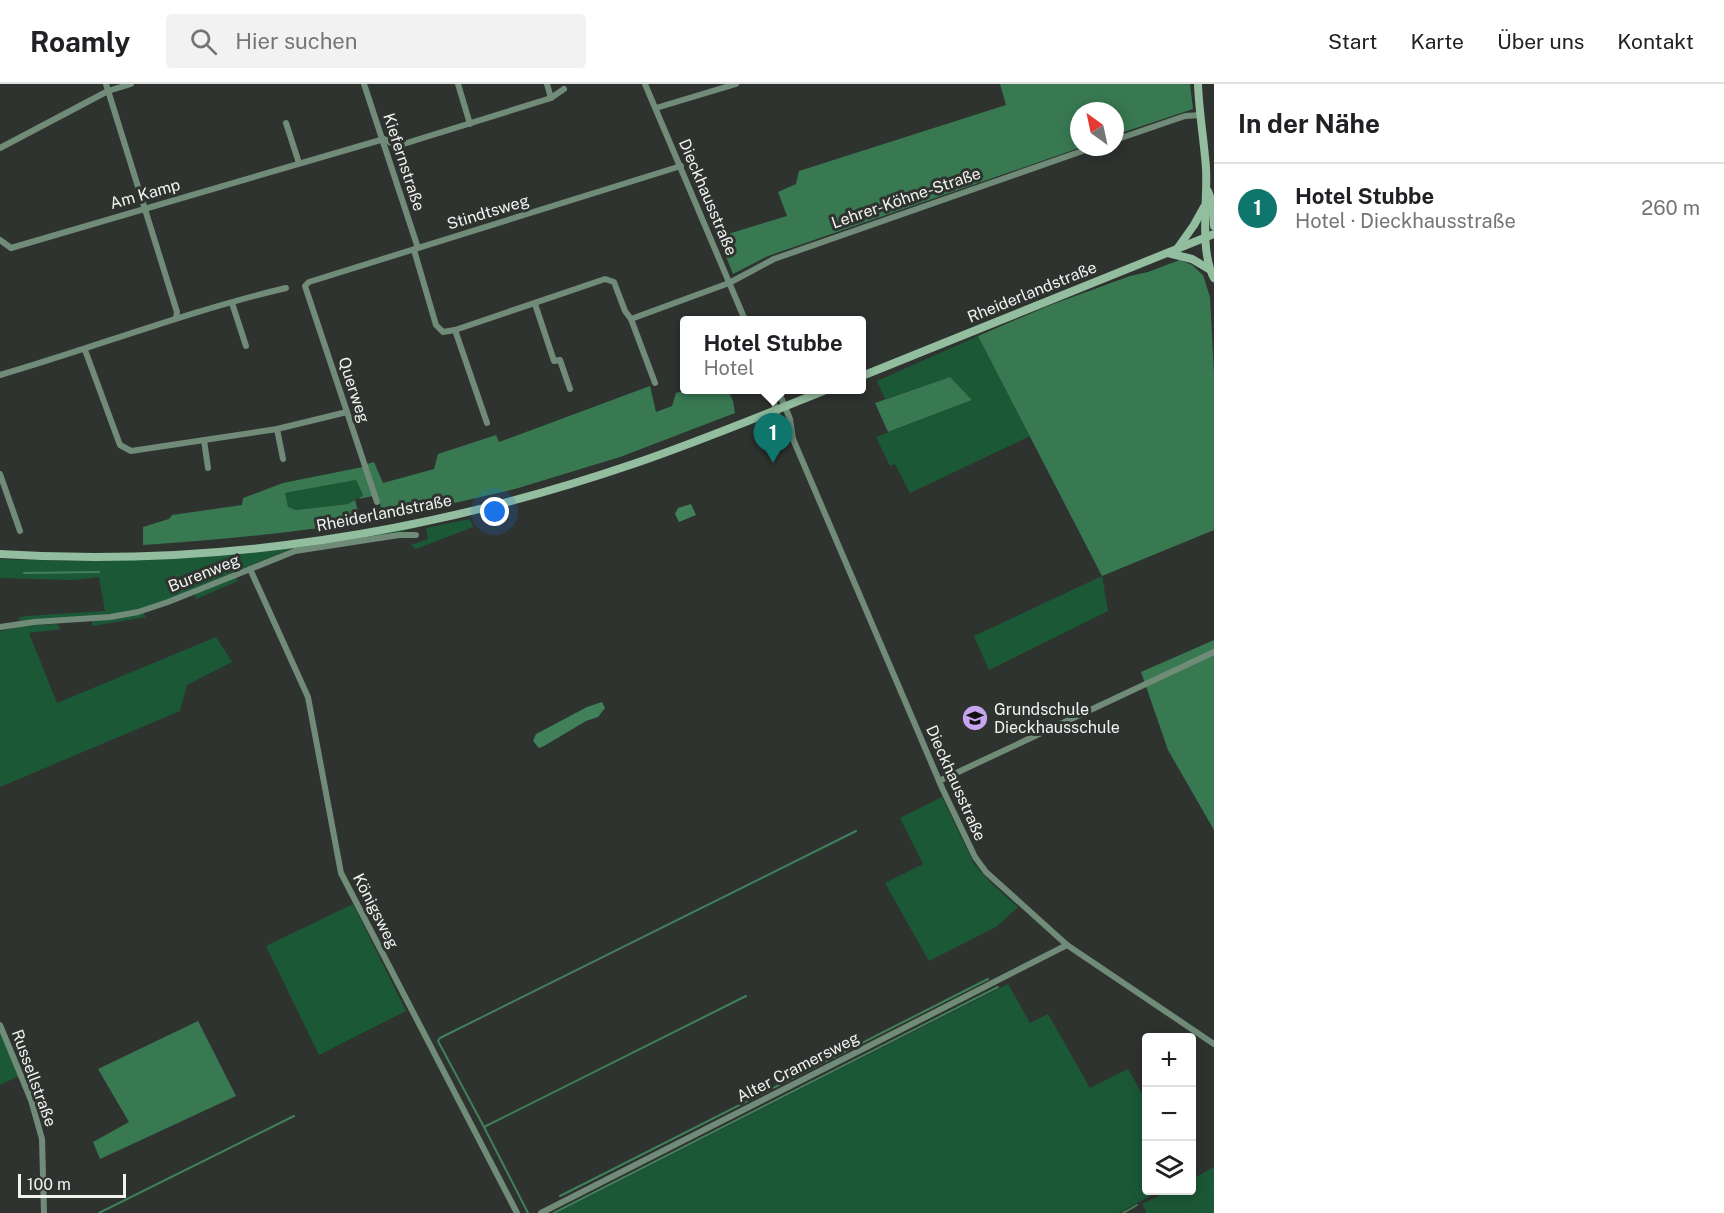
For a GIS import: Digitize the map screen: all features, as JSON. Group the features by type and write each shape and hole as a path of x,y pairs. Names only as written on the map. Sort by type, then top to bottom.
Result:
{"main road":[{"path":"1198,84 1207,188 1214,226"},
{"path":"1209,269 1210,204"},
{"path":"1210,204 1172,251 1209,269 1214,278"},
{"name":"Rheiderlandstraße","path":"866,373 1210,236"},
{"name":"Rheiderlandstraße","path":"0,554 106,558 157,557 263,548 403,526 490,507 637,463 816,394"}],"street":[{"path":"0,148 107,87 131,84"},
{"name":"Kiefernstraße","path":"364,84 384,139 436,325 443,332 455,330"},
{"path":"458,84 470,124"},
{"path":"546,84 551,98"},
{"name":"Dieckhausstraße","path":"645,84 743,316"},
{"path":"656,108 736,84"},
{"path":"107,87 146,208 177,312 176,318"},
{"name":"Am Kamp","path":"0,240 11,248 384,139 397,146 551,98 564,89"},
{"path":"1124,137 1185,116 1201,115"},
{"path":"286,123 299,163"},
{"name":"Lehrer-Köhne-Straße","path":"632,319 729,283 774,259 1070,155"},
{"name":"Stindtsweg","path":"305,286 309,282 681,166"},
{"path":"488,423 455,330 605,279 614,282 625,311 632,319 655,383"},
{"name":"Querweg","path":"305,286 377,502"},
{"path":"0,375 85,350 124,334 176,318 286,288"},
{"path":"232,303 246,346"},
{"path":"535,304 554,360 560,360 570,389"},
{"path":"85,350 120,445 131,451 277,429 347,412"},
{"name":"Dieckhausstraße","path":"771,394 780,423 793,439"},
{"name":"Dieckhausstraße","path":"780,394 793,439 939,781 975,857 986,872 1067,945 1214,1044"},
{"path":"277,429 283,459"},
{"path":"204,440 208,468"},
{"path":"0,474 20,531"},
{"name":"Burenweg","path":"0,627 24,623 110,617 138,612 295,551 399,535 416,535"},
{"name":"Königsweg","path":"250,569 308,697 341,873 517,1213"},
{"path":"939,781 1214,652"},
{"name":"Alter Cramersweg","path":"541,1213 1067,945"},
{"name":"Russellstraße","path":"0,1025 31,1100 42,1139 44,1213"}],"shaded area":[{"path":"1000,84 1190,84 1193,109 1124,132 1124,102 1070,102 1070,151 768,256 733,274 718,237 787,216 778,192 796,184 799,171 1006,105"},
{"path":"1180,260 1192,265 1203,275 1210,297 1214,375 1214,530 1102,576 978,336 1048,306"},
{"path":"978,336 1030,436 910,493 895,464 890,466 876,437 972,400 950,377 885,399 877,381"},
{"path":"950,377 972,400 888,432 875,403"},
{"path":"650,386 656,412 672,406 676,393 680,392 680,394 730,394 735,413 620,457 515,489 385,519 367,464 374,462 383,483 434,469 438,454 496,435 499,442"},
{"path":"363,467 373,496 358,499 363,495 356,480 285,493 288,507 296,510 348,504 355,500 360,518 377,516 380,519 262,535 143,545 143,527 169,519 172,515 242,505 243,498 283,483"},
{"path":"356,480 363,495 348,504 296,510 288,507 285,493"},
{"path":"691,504 696,515 679,522 675,514 678,508"},
{"path":"470,519 473,527 416,549 411,545 428,539 426,528"},
{"path":"436,522 404,531 291,549 163,601 120,613 20,621 18,618 26,616 105,611 99,577 73,580 0,578 0,559 68,561 151,559"},
{"path":"1102,576 1108,611 989,670 974,636"},
{"path":"236,577 238,581 196,599 195,594"},
{"path":"143,613 146,617 92,626 92,621"},
{"path":"57,624 61,629 29,633 57,703 216,637 232,662 187,685 180,711 0,787 0,631 24,626"},
{"path":"1214,640 1214,830 1168,750 1141,672"},
{"path":"602,702 605,708 598,717 586,721 539,748 533,741 536,734 587,707"},
{"path":"942,797 974,864 1018,907 996,927 929,961 885,883 923,864 900,818"},
{"path":"353,904 406,1011 319,1055 266,946"},
{"path":"1008,984 1030,1023 1048,1014 1090,1088 1128,1069 1142,1094 1142,1195 1152,1195 1119,1213 557,1213"},
{"path":"198,1021 236,1096 100,1159 93,1142 129,1122 98,1069"},
{"path":"0,1032 19,1076 0,1085"},
{"path":"1214,1167 1214,1213 1147,1213 1142,1204 1161,1195 1196,1195 1196,1177"}],"waterway":[{"path":"24,573 99,572"},
{"path":"484,1127 438,1041 440,1038 856,831"},
{"path":"560,1196 988,979"},
{"path":"554,1213 998,987"},
{"path":"528,1213 484,1127 746,996"},
{"path":"99,1213 294,1116"},
{"path":"1123,1213 1137,1205"}],"place":[{"name":"Hotel Stubbe","path":"773,463"},
{"name":"Grundschule Dieckhausschule","path":"975,718"}]}
